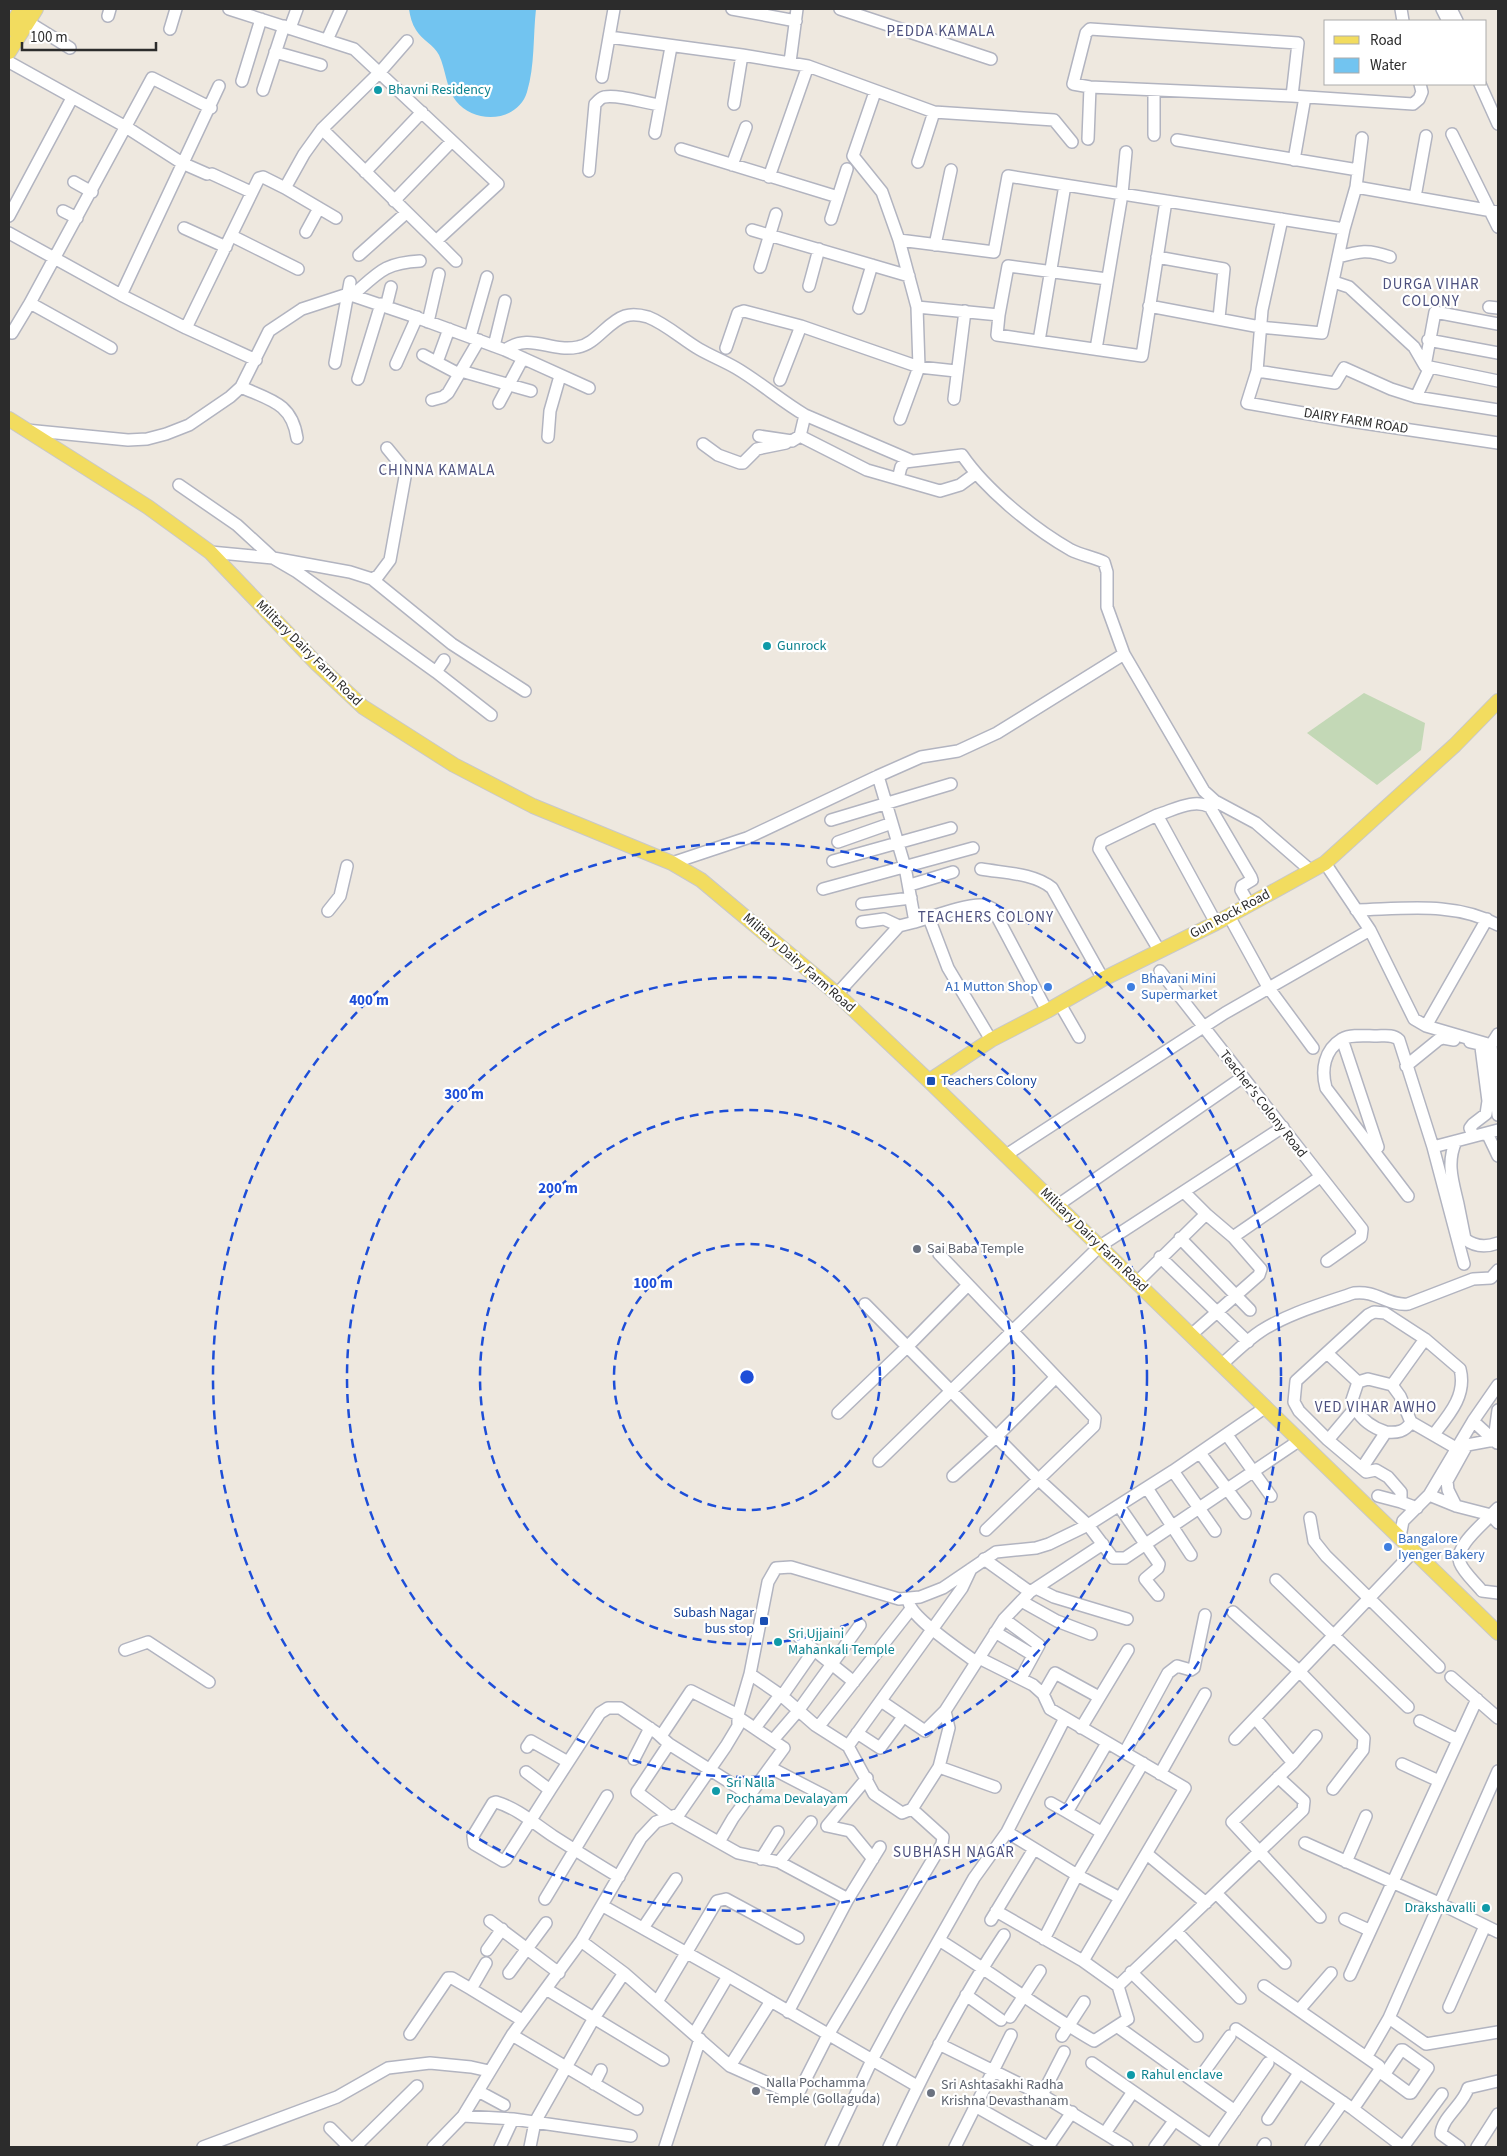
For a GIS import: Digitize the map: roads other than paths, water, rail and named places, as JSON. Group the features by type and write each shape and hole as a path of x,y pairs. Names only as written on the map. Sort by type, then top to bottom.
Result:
{"main road":[{"path":"9,29 21,9"},
{"path":"9,52 36,9"},
{"name":"Military Dairy Farm Road","path":"9,418 148,507 210,552 317,664 362,707 454,765 533,806 672,863 701,880 837,994 929,1080 1498,1633"},
{"name":"Gun Rock Road","path":"929,1080 990,1040 1159,950 1216,923 1325,863 1455,746 1498,701"}],"street":[{"path":"170,29 176,9"},
{"path":"263,90 276,52 297,9"},
{"path":"327,40 341,9"},
{"path":"602,77 614,9"},
{"path":"732,9 796,21"},
{"path":"790,62 797,9"},
{"path":"840,9 991,59"},
{"path":"1451,9 1457,20"},
{"path":"235,10 354,49 498,184 436,241"},
{"path":"242,81 261,19"},
{"path":"28,22 70,48"},
{"path":"1292,96 1298,43 1090,29 1086,32 1072,84 1090,87 1292,96 1413,104 1419,99 1422,92 1420,85"},
{"path":"609,37 808,66 934,112 1054,120 1072,142"},
{"path":"285,188 304,154 322,129 380,72 407,42"},
{"path":"655,133 671,47"},
{"path":"276,52 321,65"},
{"path":"734,104 742,55"},
{"path":"9,62 126,127 182,163 251,192"},
{"path":"769,176 808,66"},
{"path":"9,332 12,334 92,192 152,78 211,108"},
{"path":"1487,82 1498,107"},
{"path":"1480,85 1498,124"},
{"path":"121,295 220,86"},
{"path":"1088,139 1090,87"},
{"path":"1154,90 1154,135"},
{"path":"875,92 853,156 882,192 899,240 917,307 919,367 900,419"},
{"path":"589,171 595,104 598,100 602,97 612,97 660,105"},
{"path":"1294,160 1305,97"},
{"path":"9,216 72,98"},
{"path":"365,172 422,112"},
{"path":"918,162 934,112"},
{"path":"732,165 746,127"},
{"path":"322,129 456,261"},
{"path":"1452,134 1494,212 1498,227"},
{"path":"1414,197 1426,136"},
{"path":"1149,306 1260,327 1322,333 1344,229 1356,187 1362,138"},
{"path":"1177,140 1358,170"},
{"path":"394,201 452,141"},
{"path":"681,149 838,198"},
{"path":"1096,350 1122,194 1126,152"},
{"path":"831,219 847,169"},
{"path":"935,245 950,170"},
{"path":"899,240 994,252 1008,176 1344,229"},
{"path":"186,328 259,178 263,177 285,188 336,218"},
{"path":"74,182 92,192"},
{"path":"1039,341 1065,185"},
{"path":"1356,187 1494,212"},
{"path":"1107,279 1008,266 997,335 1142,356 1166,201"},
{"path":"306,232 319,208"},
{"path":"63,211 77,218"},
{"path":"360,255 406,213"},
{"path":"760,267 776,214"},
{"path":"1282,219 1262,310 1257,371 1334,383 1344,368 1391,389 1416,397 1498,410"},
{"path":"184,228 226,247"},
{"path":"752,230 909,276"},
{"path":"9,233 121,295 186,328 256,360"},
{"path":"232,236 298,269"},
{"path":"809,286 818,249"},
{"path":"1338,257 1358,251 1373,251 1390,258"},
{"path":"1157,257 1224,268 1219,318"},
{"path":"26,430 128,440 147,439 166,434 189,424 230,397 241,387 269,331 286,319 302,309 351,295 383,268 399,262 420,261"},
{"path":"859,308 872,265"},
{"path":"396,364 422,319 439,274"},
{"path":"432,400 443,397 448,393 460,372 474,339 488,277"},
{"path":"335,363 351,295 350,282"},
{"path":"1334,282 1349,287 1414,347 1427,367 1498,381"},
{"path":"358,379 383,305 391,288"},
{"path":"351,295 500,348 589,388"},
{"path":"500,348 505,301"},
{"path":"30,302 111,348"},
{"path":"917,307 999,315"},
{"path":"726,348 738,313 744,311 801,326 919,367 956,371"},
{"path":"954,399 965,311"},
{"path":"1416,397 1427,367 1428,340 1435,312 1498,324"},
{"path":"500,348 524,342 563,349 580,347 590,342 603,330 625,316 645,316 654,319 700,349 737,368 805,415 910,460"},
{"path":"780,380 801,326"},
{"path":"438,362 449,329"},
{"path":"1428,340 1498,353"},
{"path":"423,355 460,372 531,391"},
{"path":"499,403 523,358"},
{"name":"DAIRY FARM ROAD","path":"1257,371 1247,403 1498,442"},
{"path":"548,437 550,411 560,376"},
{"path":"241,387 280,404 287,410 295,425 297,438"},
{"path":"796,439 805,415"},
{"path":"759,436 796,439 866,470 940,491 960,485 975,474"},
{"path":"703,444 718,455 740,464 757,449 796,439"},
{"path":"372,579 378,576 390,560 405,477 405,470 387,448"},
{"path":"898,479 901,467 910,460 962,455 975,474 1050,536 1074,551 1104,562 1107,572 1107,607 1124,654 1204,792 1215,801 1256,823 1310,870"},
{"path":"179,485 237,525 273,558 297,572 436,672 492,715"},
{"path":"210,552 273,558 350,572 372,579 452,644 525,692"},
{"path":"672,863 747,838 878,776 921,758 958,751 997,733 1124,654"},
{"path":"436,672 444,660"},
{"path":"878,776 888,804 910,885 915,922"},
{"path":"831,820 951,784"},
{"path":"1159,950 1099,849 1099,845 1157,816 1195,803 1203,803 1210,807 1251,877 1252,880 1242,886 1241,890 1249,904"},
{"path":"1157,816 1216,923"},
{"path":"838,842 892,823"},
{"path":"832,861 951,828"},
{"path":"822,890 973,848"},
{"path":"1325,863 1370,930 1414,1019 1426,1026 1491,1045"},
{"path":"328,911 340,896 347,866"},
{"path":"981,869 1035,878 1052,888 1103,979"},
{"path":"910,885 953,872"},
{"path":"862,904 911,898"},
{"path":"837,994 899,926 981,904 993,909 1047,1011"},
{"path":"1356,910 1443,909 1463,911 1498,925"},
{"path":"1229,916 1268,987 1313,1048"},
{"path":"929,918 948,968 990,1040"},
{"path":"862,922 884,919 899,926"},
{"path":"1426,1026 1487,919"},
{"path":"1006,1155 1203,1027 1268,987 1370,930"},
{"name":"Teacher's Colony Road","path":"1160,971 1283,1126 1362,1230 1361,1237 1327,1261"},
{"path":"1060,1004 1079,1037"},
{"path":"1498,1034 1491,1045 1498,1115"},
{"path":"1408,1196 1326,1088 1322,1075 1324,1062 1328,1053 1342,1039 1356,1036 1396,1037 1465,1239 1470,1243 1482,1246 1498,1243"},
{"path":"1406,1066 1443,1038 1479,1044 1488,1101 1486,1114 1470,1128 1473,1136"},
{"path":"1342,1039 1378,1147"},
{"path":"1058,1205 1243,1077"},
{"path":"879,1461 1100,1246 1283,1126"},
{"path":"1433,1147 1492,1131 1498,1156"},
{"path":"1456,1141 1450,1158 1450,1168 1464,1264"},
{"path":"1233,1237 1320,1177"},
{"path":"1184,1192 1233,1237 1261,1269 1259,1275 1191,1335"},
{"path":"1137,1282 1160,1257 1206,1214"},
{"path":"1180,1238 1250,1310"},
{"path":"939,1254 1093,1414 1096,1422 986,1530"},
{"path":"1160,1257 1248,1342"},
{"path":"1222,1364 1259,1332 1280,1320 1354,1293 1373,1293 1394,1303 1408,1304 1473,1279 1491,1278 1498,1270"},
{"path":"838,1413 908,1347 968,1285"},
{"path":"865,1304 1038,1479 1088,1525 1113,1558 1124,1558 1300,1440"},
{"path":"1400,1502 1401,1492 1388,1477 1376,1470 1366,1472 1328,1440 1299,1411 1294,1402 1296,1381 1368,1315 1374,1312 1385,1313 1425,1339 1460,1369 1462,1388 1457,1400 1434,1434"},
{"path":"1392,1384 1425,1339"},
{"path":"1327,1353 1358,1382"},
{"path":"953,1476 996,1437 1056,1377"},
{"path":"1358,1382 1368,1379 1392,1384"},
{"path":"1358,1382 1352,1400 1358,1414 1370,1425 1386,1432 1399,1432 1407,1429 1411,1422"},
{"path":"1392,1384 1411,1422 1456,1448"},
{"path":"1400,1537 1403,1521 1429,1495 1456,1448 1498,1385"},
{"path":"819,1726 854,1682 910,1604 943,1588 996,1552 1036,1548 1049,1544 1088,1525 1173,1471 1266,1407"},
{"path":"1328,1440 1355,1408"},
{"path":"1496,1442 1498,1410"},
{"path":"1473,1421 1496,1442"},
{"path":"1362,1468 1386,1432"},
{"path":"1227,1435 1271,1496"},
{"path":"1456,1506 1448,1490 1447,1481 1464,1448 1467,1445 1496,1442"},
{"path":"1200,1453 1245,1513"},
{"path":"1173,1471 1215,1531"},
{"path":"1147,1488 1191,1555"},
{"path":"1429,1495 1456,1506 1496,1515"},
{"path":"1378,1496 1416,1508"},
{"path":"1120,1506 1159,1566 1145,1579 1158,1595"},
{"path":"1496,1515 1461,1548 1459,1556 1463,1568 1482,1591 1498,1593"},
{"path":"1310,1518 1314,1541 1326,1556 1440,1667"},
{"path":"1383,1520 1403,1521"},
{"path":"881,1701 903,1718 925,1731 945,1711 1004,1619 1030,1594 1103,1544"},
{"path":"1235,1739 1414,1551"},
{"path":"984,1559 1030,1594 1057,1621 1091,1634"},
{"path":"432,2147 463,2116 522,2020 559,1973 581,1941 641,1838 656,1822 672,1817 683,1808 738,1726 738,1716 750,1674 768,1582 776,1568 791,1567 899,1599 910,1604 932,1629 977,1660 1021,1678 1043,1694 1050,1709 1185,1788 1083,1961"},
{"path":"848,1746 962,1588 971,1568"},
{"path":"1276,1580 1408,1707"},
{"path":"1030,1594 1054,1597 1127,1618"},
{"path":"1232,1612 1299,1672 1364,1738 1363,1750 1334,1789"},
{"path":"1125,1752 1168,1673 1177,1666 1191,1670 1194,1668 1205,1615"},
{"path":"1004,1619 1039,1644 1021,1678"},
{"path":"773,1740 798,1711 860,1625"},
{"path":"995,1632 1033,1655"},
{"path":"799,1636 854,1682"},
{"path":"125,1650 148,1642 209,1682"},
{"path":"755,1728 814,1650"},
{"path":"1080,1728 1128,1650"},
{"path":"1043,1694 1055,1673 1099,1697"},
{"path":"750,1674 848,1746 874,1794 902,1813 912,1809 939,1767 949,1728 945,1711"},
{"path":"1451,1677 1498,1718"},
{"path":"719,1842 733,1818 784,1748 738,1716 690,1691 636,1792 672,1817 738,1853 779,1862 848,1899"},
{"path":"1160,1774 1205,1694"},
{"path":"1350,1975 1369,1930 1477,1700"},
{"path":"619,1877 530,1820 496,1802 473,1836 474,1844 503,1861 530,1820 550,1790 600,1713 608,1708 620,1708 709,1771 750,1795"},
{"path":"857,1733 880,1748 903,1718"},
{"path":"831,2147 872,2060 974,1878 1007,1832 1065,1718"},
{"path":"1255,1718 1293,1763"},
{"path":"1420,1721 1458,1740"},
{"path":"634,1759 650,1728"},
{"path":"1316,1736 1293,1763 1232,1822 1320,1917"},
{"path":"527,1747 531,1741 568,1762"},
{"path":"1067,1812 1107,1743"},
{"path":"1044,1939 1076,1875 1143,1763"},
{"path":"1402,1764 1439,1781"},
{"path":"939,1767 995,1787"},
{"path":"771,1768 828,1797"},
{"path":"1367,2056 1389,2018 1498,1771"},
{"path":"526,1772 550,1790"},
{"path":"1118,1986 1217,1894 1303,1810 1304,1802 1278,1777"},
{"path":"867,1778 827,1826 850,1831 873,1859"},
{"path":"545,1899 607,1796"},
{"path":"1051,1802 1101,1832"},
{"path":"581,1941 624,1973 730,2066 796,2096 828,2035 942,1844 944,1837 912,1809"},
{"path":"1346,1862 1366,1816"},
{"path":"779,1862 811,1822"},
{"path":"761,1859 778,1832"},
{"path":"1007,1832 1076,1875 1120,1898"},
{"path":"1305,1843 1498,1932"},
{"path":"788,2012 848,1899 880,1847"},
{"path":"938,1940 983,1967 1024,1996 1065,2031 1094,2041 1128,2019 1118,1986 1083,1961 1044,1939 994,1916 1034,1849"},
{"path":"1147,1854 1206,1903"},
{"path":"643,1928 676,1879"},
{"path":"1217,1894 1284,1963"},
{"path":"657,2002 717,1901 721,1899 726,1899 798,1938"},
{"path":"603,1906 917,2086"},
{"path":"1345,1919 1369,1930"},
{"path":"490,1920 559,1973"},
{"path":"509,1973 546,1923"},
{"path":"1449,2007 1485,1926"},
{"path":"486,1950 502,1929"},
{"path":"1176,1931 1240,1998"},
{"path":"889,2147 917,2086 966,1995 1004,1935"},
{"path":"471,1989 486,1963"},
{"path":"966,1995 1006,2018 1024,1996 1040,1971"},
{"path":"1131,1972 1196,2036"},
{"path":"530,2147 535,2122 594,2018 624,1973"},
{"path":"1299,2010 1331,1973"},
{"path":"665,2147 697,2037 728,1976"},
{"path":"410,2034 448,1978 452,1978 522,2020"},
{"path":"1264,1986 1379,2066 1381,2073 1348,2105 1311,2147"},
{"path":"546,1988 663,2060"},
{"path":"730,2066 771,2001"},
{"path":"1065,2031 1084,2002"},
{"path":"1389,2018 1426,2044 1498,2032"},
{"path":"1118,2027 1235,2111"},
{"path":"1196,2084 1233,2032 1348,2105 1403,2147 1442,2094"},
{"path":"512,2035 637,2109"},
{"path":"955,2147 1011,2035"},
{"path":"940,2044 992,2072 1042,2095 1127,2147"},
{"path":"1042,2095 1064,2052"},
{"path":"203,2147 337,2097 388,2068 430,2063 490,2071"},
{"path":"1092,2063 1132,2093 1212,2146 1268,2063"},
{"path":"594,2084 601,2070"},
{"path":"1268,2118 1299,2073"},
{"path":"1459,2147 1443,2137 1440,2131 1466,2096 1468,2088 1498,2081"},
{"path":"355,2147 417,2086"},
{"path":"478,2091 504,2106"},
{"path":"1105,2133 1132,2093"},
{"path":"975,2106 1048,2147 1072,2112"},
{"path":"1481,2146 1498,2114"},
{"path":"463,2116 513,2119 631,2136"},
{"path":"500,2147 513,2119"},
{"path":"1155,2147 1171,2119"},
{"path":"330,2128 349,2147"}],"water":[{"path":"409,9 536,9 530,82 522,102 506,114 495,117 484,117 464,109 456,101 450,90 439,55 415,28"}],"place":[{"name":"Bhavni Residency","path":"378,90"},
{"name":"Gunrock","path":"767,646"},
{"name":"A1 Mutton Shop","path":"1048,987"},
{"name":"Bhavani Mini Supermarket","path":"1131,987"},
{"name":"Teachers Colony","path":"931,1081"},
{"name":"Sai Baba Temple","path":"917,1249"},
{"name":"Bangalore Iyenger Bakery","path":"1388,1547"},
{"name":"Subash Nagar bus stop","path":"764,1621"},
{"name":"Sri Ujjaini Mahankali Temple","path":"778,1642"},
{"name":"Sri Nalla Pochama Devalayam","path":"716,1791"},
{"name":"Drakshavalli","path":"1486,1908"},
{"name":"Rahul enclave","path":"1131,2075"},
{"name":"Nalla Pochamma Temple (Gollaguda)","path":"756,2091"},
{"name":"Sri Ashtasakhi Radha Krishna Devasthanam","path":"931,2093"}],"district":[{"name":"PEDDA KAMALA","path":"941,31"},
{"name":"DURGA VIHAR COLONY","path":"1431,292"},
{"name":"CHINNA KAMALA","path":"437,470"},
{"name":"TEACHERS COLONY","path":"986,917"},
{"name":"VED VIHAR AWHO","path":"1376,1407"},
{"name":"SUBHASH NAGAR","path":"954,1852"}]}
